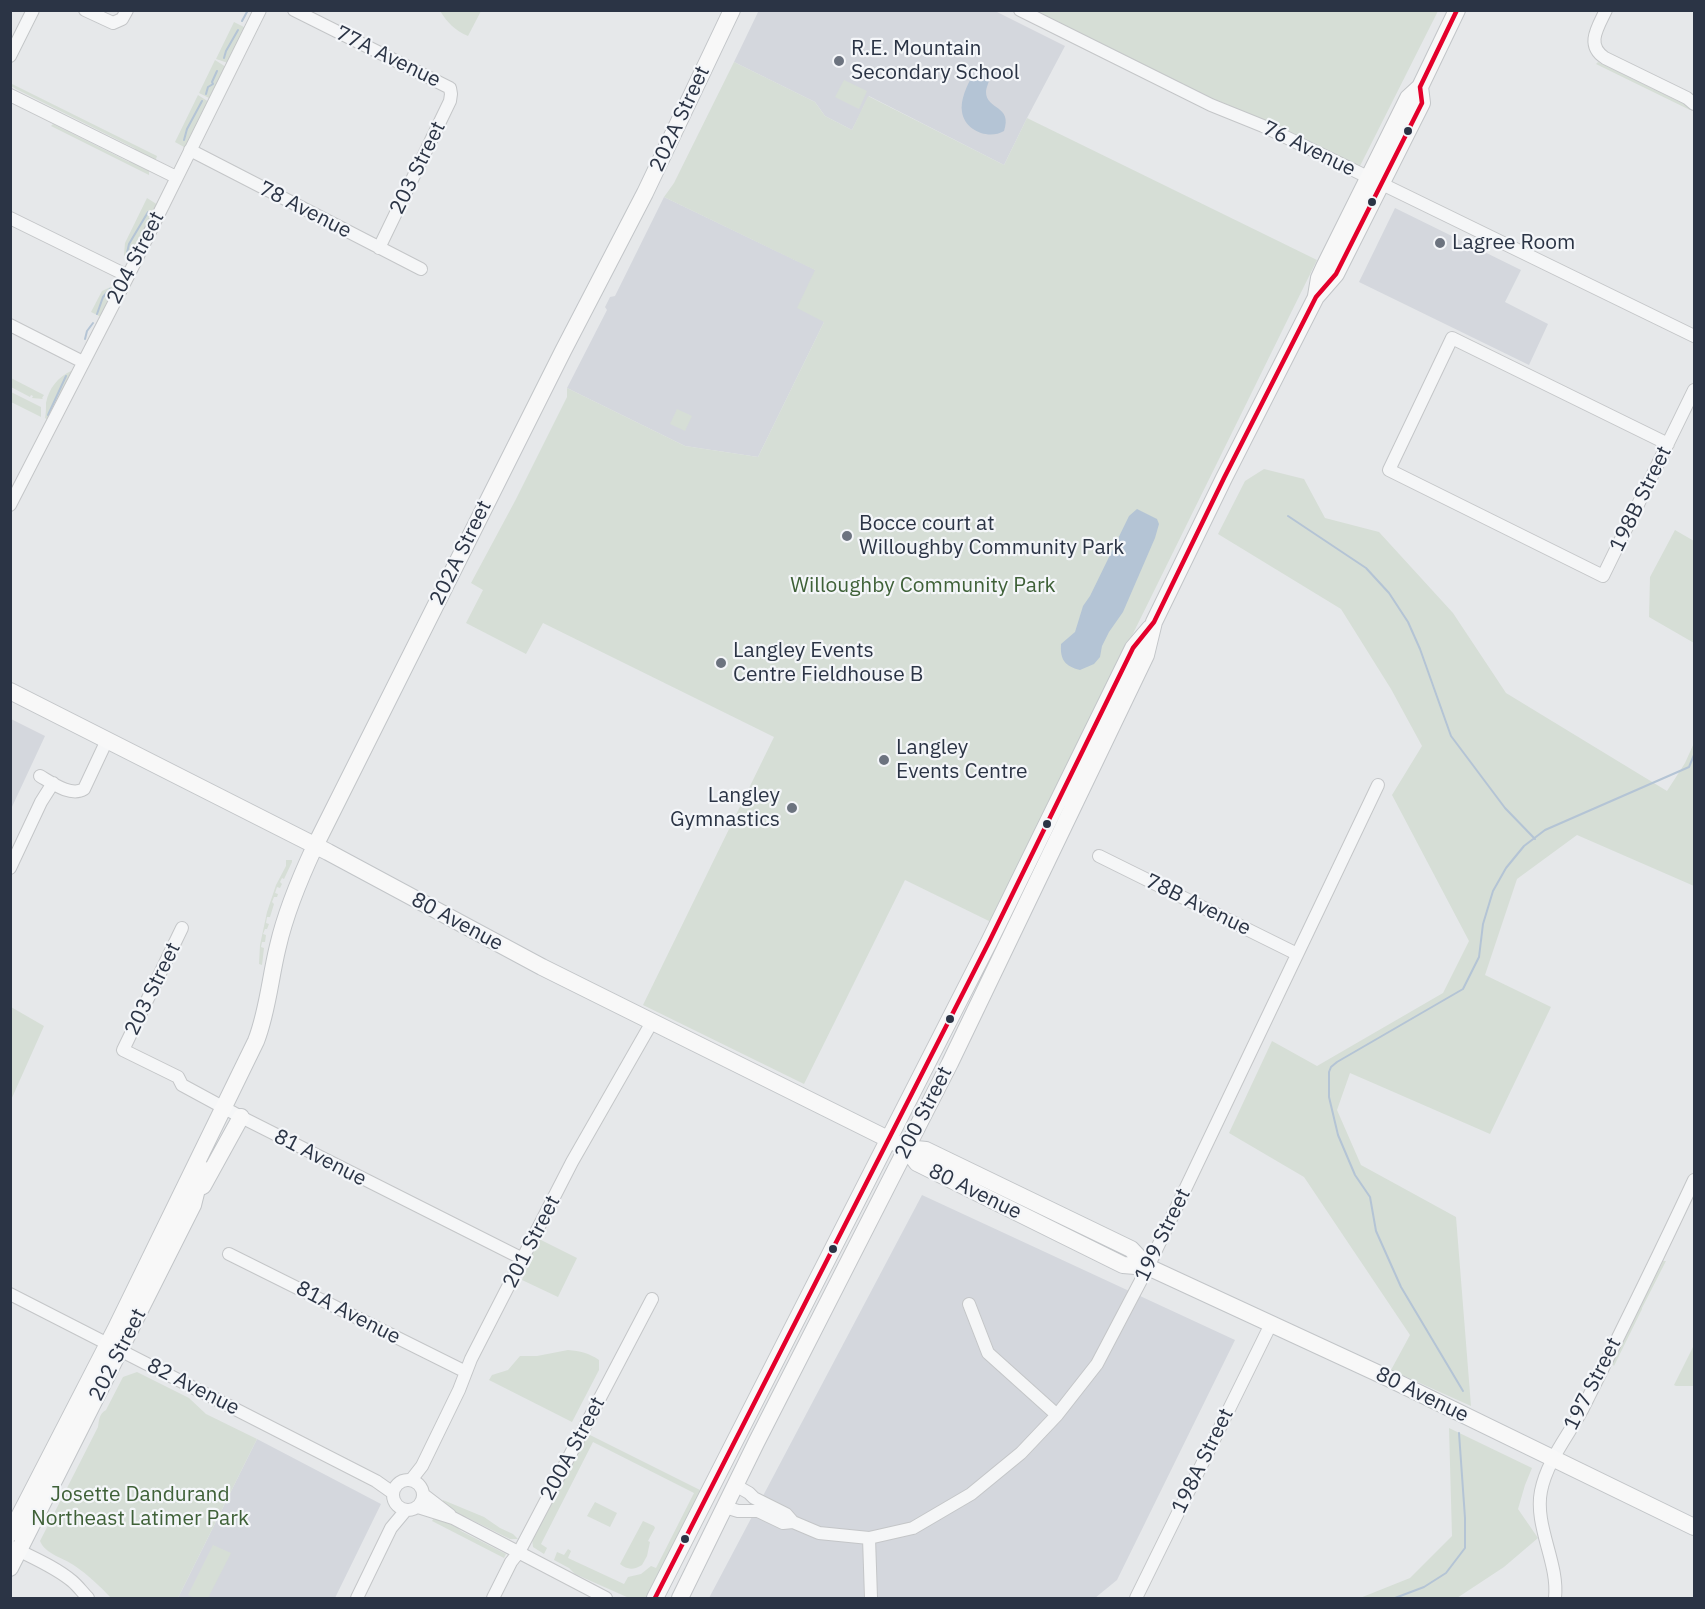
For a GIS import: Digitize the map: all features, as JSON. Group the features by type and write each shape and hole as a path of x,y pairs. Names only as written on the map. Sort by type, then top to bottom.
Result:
{"main road":[{"name":"202A Street","path":"224,1108 262,1026 282,933 298,883 315,846 656,170 732,10"},
{"name":"200 Street","path":"680,1599 735,1485 950,1063 1146,654 1154,622 1224,478 1316,297 1336,274 1375,181 1422,103 1420,87 1457,10"},
{"name":"200 Street","path":"655,1599 1006,908 1133,648 1154,622"},
{"name":"80 Avenue","path":"10,691 315,846 498,944 888,1138 906,1148 917,1163 937,1173 1123,1265 1148,1267 1434,1400 1695,1527"},
{"name":"202 Street","path":"10,1568 15,1548 114,1347 224,1108"},
{"path":"193,1205 241,1118"},
{"name":"202 Street","path":"10,1534 193,1205 210,1136"}],"street":[{"path":"10,56 33,10"},
{"path":"85,10 108,22 118,22 127,10"},
{"name":"204 Street","path":"10,505 128,276 260,10"},
{"name":"77A Avenue","path":"294,10 450,88"},
{"name":"76 Avenue","path":"1020,10 1211,105 1263,126 1695,336"},
{"path":"1606,10 1594,38 1599,53 1695,104"},
{"name":"203 Street","path":"379,248 450,101 450,88"},
{"path":"10,95 176,177"},
{"name":"78 Avenue","path":"190,150 421,269"},
{"path":"10,218 128,276"},
{"path":"10,325 83,362"},
{"name":"198B Street","path":"1668,444 1452,338 1389,470 1603,576 1695,390"},
{"path":"40,776 67,790 79,792 84,789 107,740"},
{"path":"10,868 41,802 53,783"},
{"name":"199 Street","path":"870,1538 913,1528 971,1494 1021,1454 1057,1415 1097,1364 1148,1267 1378,785"},
{"name":"78B Avenue","path":"1099,856 1297,954"},
{"name":"203 Street","path":"123,1050 182,928"},
{"name":"201 Street","path":"418,1486 422,1466 471,1359 572,1162 652,1022"},
{"name":"81 Avenue","path":"123,1050 178,1077 182,1085 241,1118 523,1259"},
{"name":"197 Street","path":"1555,1599 1555,1586 1543,1529 1540,1501 1543,1483 1553,1459 1580,1412 1695,1180"},
{"name":"81A Avenue","path":"229,1254 466,1372"},
{"name":"82 Avenue","path":"10,1294 395,1489"},
{"name":"200A Street","path":"493,1599 652,1299"},
{"path":"969,1304 988,1353 1057,1415"},
{"name":"198A Street","path":"1136,1599 1271,1324"},
{"path":"453,1518 418,1486 401,1482 395,1489 395,1502 407,1508 453,1518 606,1599"},
{"path":"735,1485 754,1498 786,1514 793,1522 819,1533 870,1538 871,1599"},
{"path":"357,1599 391,1528 407,1508 422,1503 418,1486"},
{"path":"725,1507 738,1511 759,1511 783,1523 793,1522"},
{"path":"15,1548 48,1564 64,1575 75,1583 88,1599"}],"shaded area":[{"path":"759,10 995,11 1065,46 1004,165 869,96 852,130 825,116 815,102 734,62"},
{"path":"664,197 816,270 824,322 758,457 685,446 567,388 607,310 605,307 610,297 615,296"},
{"path":"1395,208 1521,270 1505,302 1548,324 1529,365 1359,282"},
{"path":"11,719 45,736 11,809"},
{"path":"922,1195 1235,1340 1117,1580 1095,1598 709,1598"},
{"path":"257,1439 381,1504 335,1598 178,1598"}],"green space":[{"path":"440,11 481,11 468,36 452,26"},
{"path":"1033,11 1438,11 1360,166 1215,101"},
{"path":"234,22 245,29 228,63 216,59"},
{"path":"215,60 226,67 209,98 199,93"},
{"name":"Willoughby Community Park","path":"734,62 815,102 825,116 852,130 868,96 1004,165 1027,118 1317,260 991,922 905,880 804,1084 643,1005 774,737 543,623 526,654 466,623 483,590 471,583 567,397 567,388 685,446 758,457 824,322 797,308 815,270 664,197 674,183"},
{"path":"1598,62 1690,107 1690,110 1596,64"},
{"path":"844,80 867,91 859,109 835,97"},
{"path":"10,83 157,156 156,159 153,160 139,154 134,148 16,89"},
{"path":"198,95 209,102 187,147 184,147 175,142"},
{"path":"53,124 129,162 135,162 149,170 149,175 51,126"},
{"path":"147,198 158,205 129,261 124,255 125,243"},
{"path":"117,285 101,317 91,312 102,291"},
{"path":"73,372 48,420 45,418 49,393 62,376"},
{"path":"11,378 44,395 43,399 32,398 33,396 30,397 11,387"},
{"path":"11,392 41,407 41,417 11,402"},
{"path":"677,409 692,416 685,431 670,424"},
{"path":"1264,469 1304,479 1325,518 1379,532 1453,613 1506,693 1667,791 1685,763 1694,743 1694,886 1577,835 1517,879 1485,975 1551,1007 1490,1134 1350,1073 1337,1110 1361,1165 1456,1217 1471,1406 1391,1370 1410,1335 1304,1177 1229,1133 1272,1041 1317,1066 1443,993 1469,941 1392,795 1422,746 1391,689 1341,609 1218,534 1245,481"},
{"path":"1675,530 1694,541 1694,643 1649,617 1650,577"},
{"path":"286,860 292,860 292,862 284,879 282,878 280,882 282,884 280,888 277,887 275,893 278,894 277,897 274,897 272,902 274,904 270,917 267,917 266,923 269,924 263,934 266,935 265,942 262,942 261,947 264,948 262,965 259,964 260,945 267,912 276,885 286,866"},
{"path":"11,1007 44,1026 11,1100"},
{"path":"539,1239 577,1258 558,1297 522,1280"},
{"path":"1663,1261 1666,1261 1614,1366 1612,1364"},
{"path":"1694,1345 1694,1386 1676,1386 1674,1385"},
{"path":"568,1350 584,1353 599,1360 599,1370 572,1422 489,1380 492,1375 508,1370 520,1356 537,1356"},
{"name":"Josette Dandurand Northeast Latimer Park","path":"137,1372 189,1398 206,1414 257,1439 178,1598 111,1598 85,1573 50,1553 40,1541 98,1427 101,1415 106,1410 123,1377"},
{"path":"1449,1428 1532,1468 1518,1509 1538,1538 1504,1567 1457,1598 1360,1598 1410,1578 1452,1536"},
{"path":"586,1433 704,1492 651,1598 629,1598 575,1574 554,1560 557,1552 564,1555 568,1549 571,1551 568,1558 624,1584 628,1577 641,1574 651,1566 656,1568 694,1493 593,1442 541,1544 547,1548 544,1554 533,1547 532,1539"},
{"path":"443,1500 484,1517 518,1539 510,1539 466,1517 461,1517 440,1504"},
{"path":"595,1502 617,1513 610,1527 587,1516"},
{"path":"435,1516 506,1554 504,1558 432,1521"},
{"path":"643,1521 655,1528 648,1541 650,1542 647,1556 642,1565 631,1569 620,1564"},
{"path":"213,1545 231,1553 208,1598 195,1598 188,1595"}],"water":[{"path":"983,73 990,77 986,90 987,98 1005,116 1004,131 998,134 985,134 973,129 964,119 962,112 963,98 973,75"},
{"path":"1137,509 1157,519 1159,524 1155,538 1123,612 1102,646 1100,657 1094,664 1080,670 1064,662 1061,644 1075,632 1083,606 1129,516"}],"waterway":[{"path":"242,21 248,10"},
{"path":"224,58 238,30"},
{"path":"206,94 208,87 213,84 217,71"},
{"path":"184,140 187,129 202,101"},
{"path":"127,253 129,244 148,212"},
{"path":"97,314 103,297 110,289"},
{"path":"85,339 93,323"},
{"path":"48,415 66,376"},
{"path":"1288,516 1366,568 1389,593 1408,622 1420,649 1451,736 1505,808 1535,839"},
{"path":"1463,1391 1401,1287 1376,1231 1370,1197 1355,1175 1338,1135 1329,1097 1329,1072 1337,1062 1463,989 1479,957 1483,924 1493,891 1506,868 1524,846 1545,830 1689,767 1694,755"},
{"path":"1395,1598 1424,1587 1446,1573 1465,1548 1459,1433"}],"transit line":[{"path":"655,1598 989,942 1133,648 1154,622 1316,297 1336,274 1422,103 1420,87 1457,10"}],"place":[{"name":"R.E. Mountain Secondary School","path":"839,61"},
{"name":"Lagree Room","path":"1440,243"},
{"name":"Bocce court at Willoughby Community Park","path":"847,536"},
{"name":"Langley Events Centre Fieldhouse B","path":"721,663"},
{"name":"Langley Events Centre","path":"884,760"},
{"name":"Langley Gymnastics","path":"792,808"}]}
